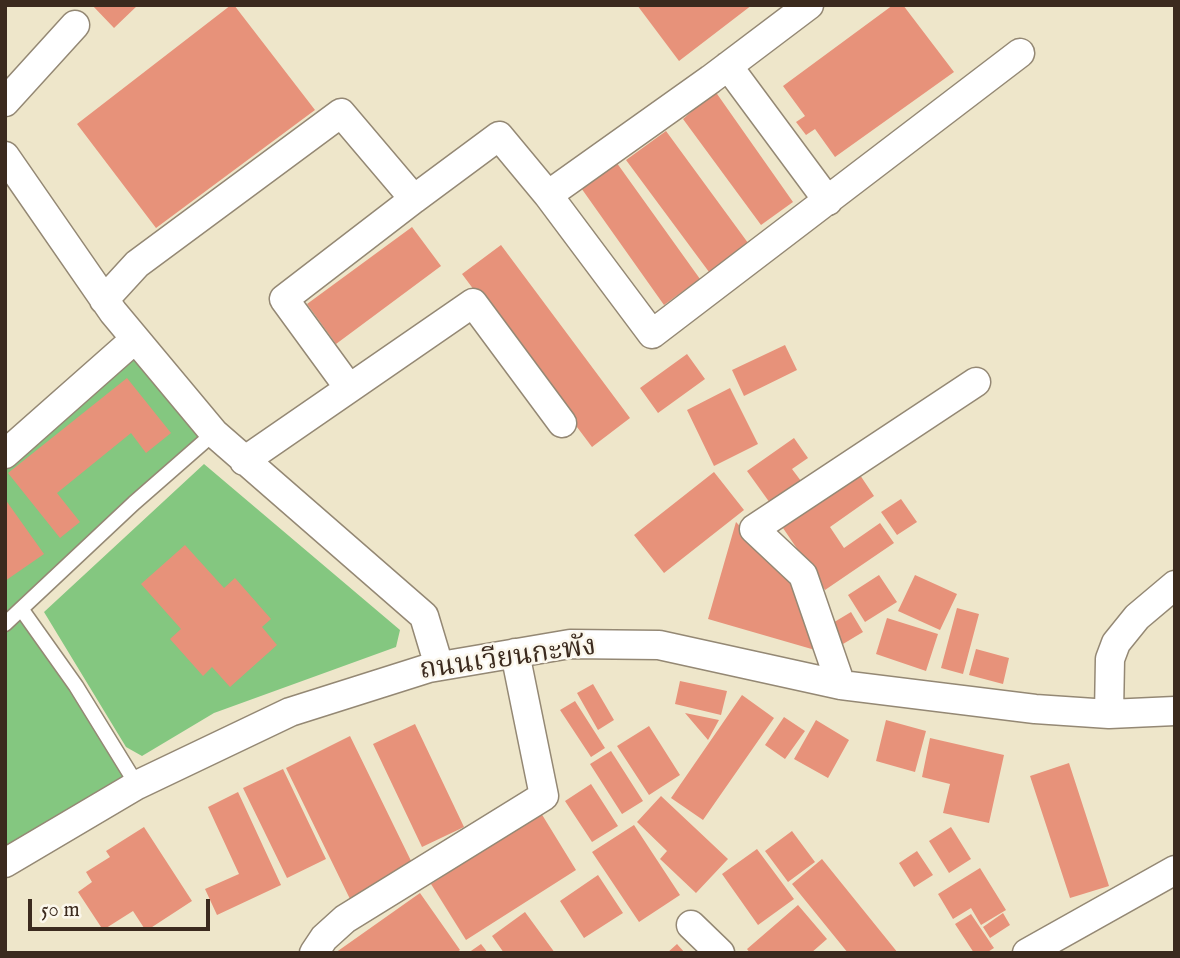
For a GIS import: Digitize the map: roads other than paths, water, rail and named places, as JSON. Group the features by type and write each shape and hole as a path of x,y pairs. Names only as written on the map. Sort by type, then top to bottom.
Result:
{"street":[{"path":"548,195 808,5"},
{"path":"5,102 75,25"},
{"path":"349,388 284,299 499,136 548,195 652,334 1020,53"},
{"path":"728,66 828,201"},
{"path":"104,300 137,264 341,113 414,199"},
{"path":"5,156 134,340 214,433 424,616 439,666"},
{"path":"244,461 473,303 562,423"},
{"path":"5,454 134,340"},
{"path":"841,685 803,575 754,529 976,382"},
{"path":"1109,714 1110,659 1116,643 1137,617 1175,585"},
{"name":"ถนนเวียนกะพัง","path":"5,863 137,785 290,712 439,666 570,644 659,645 841,685 1035,709 1172,717"},
{"path":"314,953 324,938 345,919 544,796 515,653"},
{"path":"1027,953 1175,870"},
{"path":"691,925 720,953"}],"lane":[{"path":"5,624 134,503 214,433"},
{"path":"22,610 76,686 137,785"}]}
